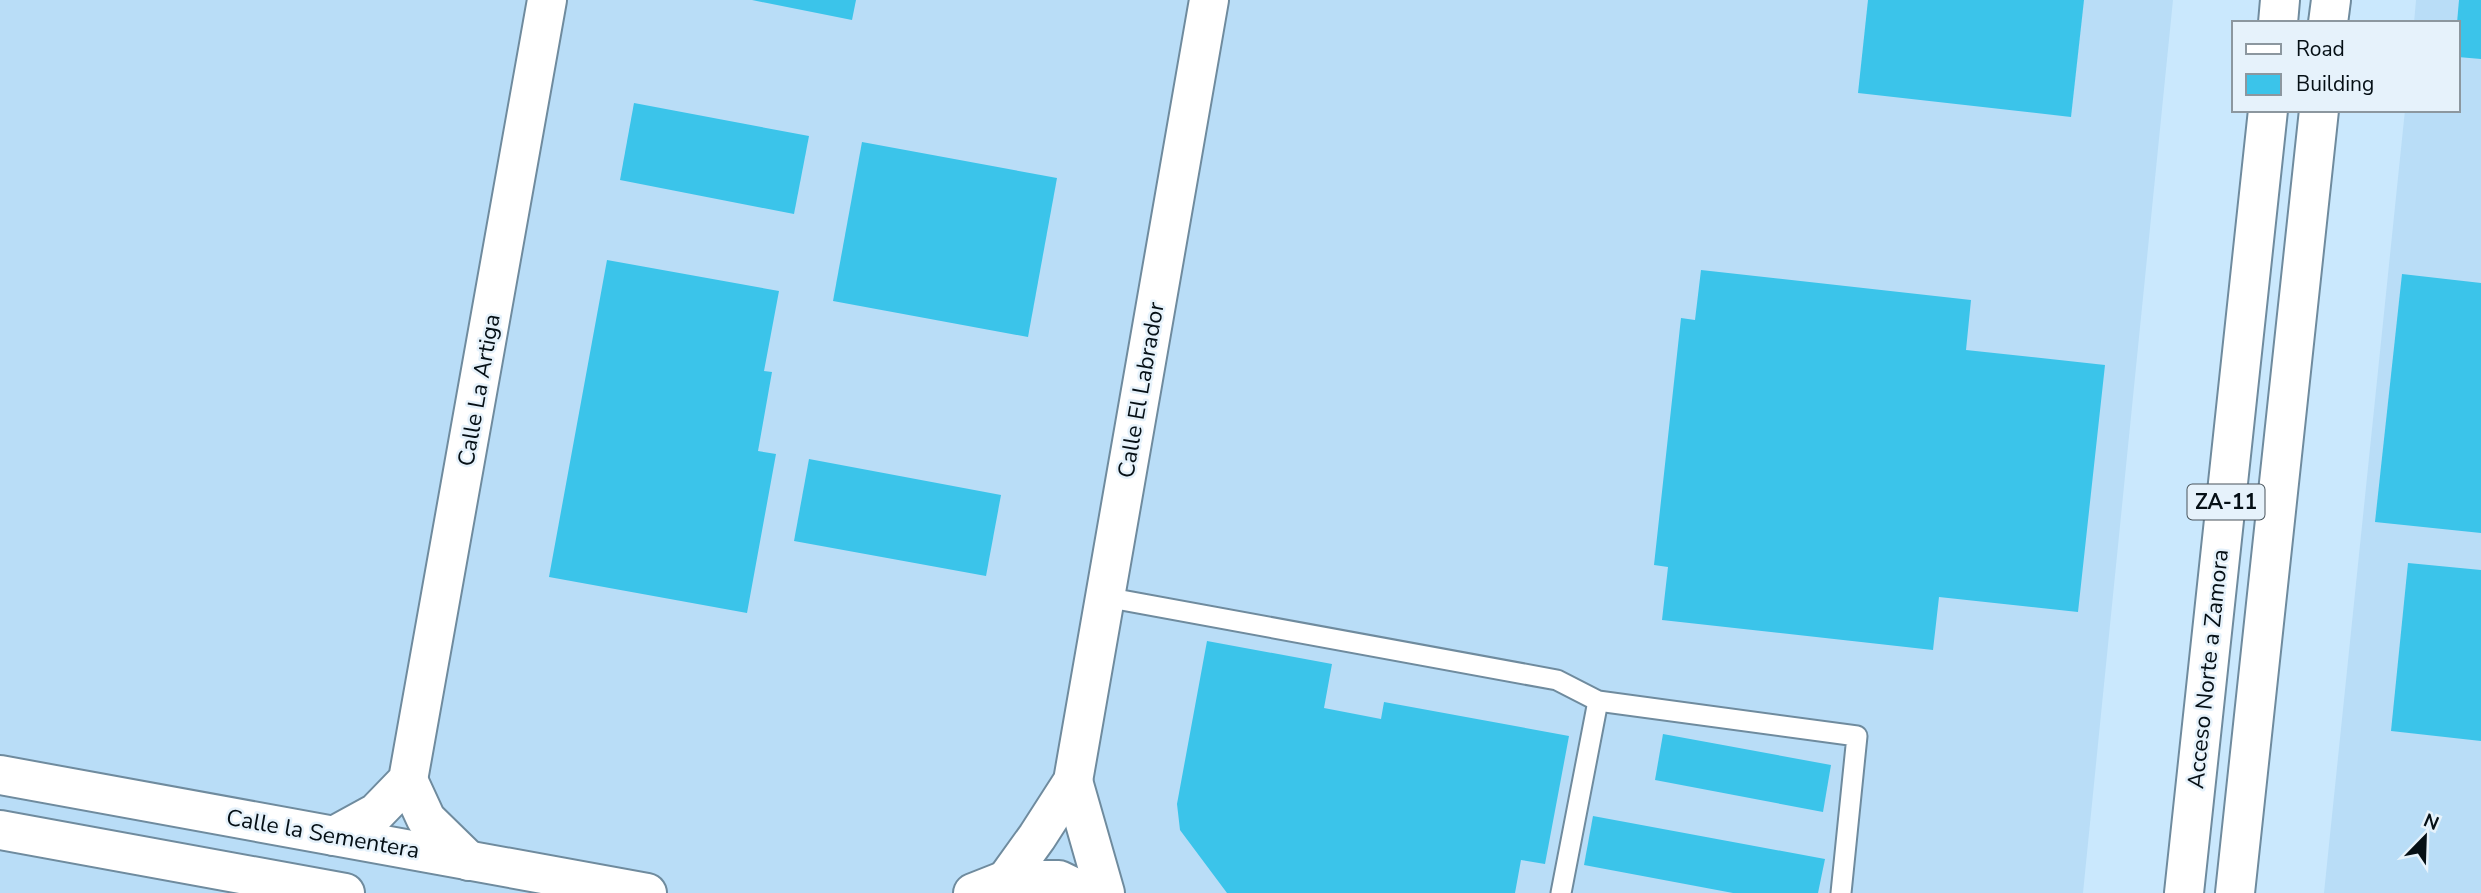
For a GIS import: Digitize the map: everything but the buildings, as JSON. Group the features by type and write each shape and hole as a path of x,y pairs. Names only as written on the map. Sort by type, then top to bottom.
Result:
{"main road":[{"name":"Calle La Artiga","path":"408,780 547,0"},
{"name":"Calle El Labrador","path":"990,887 1038,837 1073,781 1209,0"},
{"path":"2277,21 2280,0"},
{"path":"2328,21 2330,0"},
{"name":"Acceso Norte a Zamora","path":"2184,893 2268,112"},
{"name":"ZA-11","path":"2235,893 2319,112"},
{"name":"Calle la Sementera","path":"0,775 647,893"},
{"path":"334,836 376,813 408,780 426,819 469,861"},
{"name":"Calle El Labrador","path":"1073,781 1105,893"},
{"path":"0,831 336,892"},
{"path":"990,887 1059,880 1086,893"}],"lane":[{"path":"1105,597 1558,680 1598,701 1857,736 1841,893"},
{"path":"1561,893 1598,701"}],"shaded area":[{"path":"0,0 2173,0 2083,893 0,893"},
{"path":"2416,0 2481,0 2481,893 2324,893 2405,112 2460,112 2460,21 2414,21"}]}
